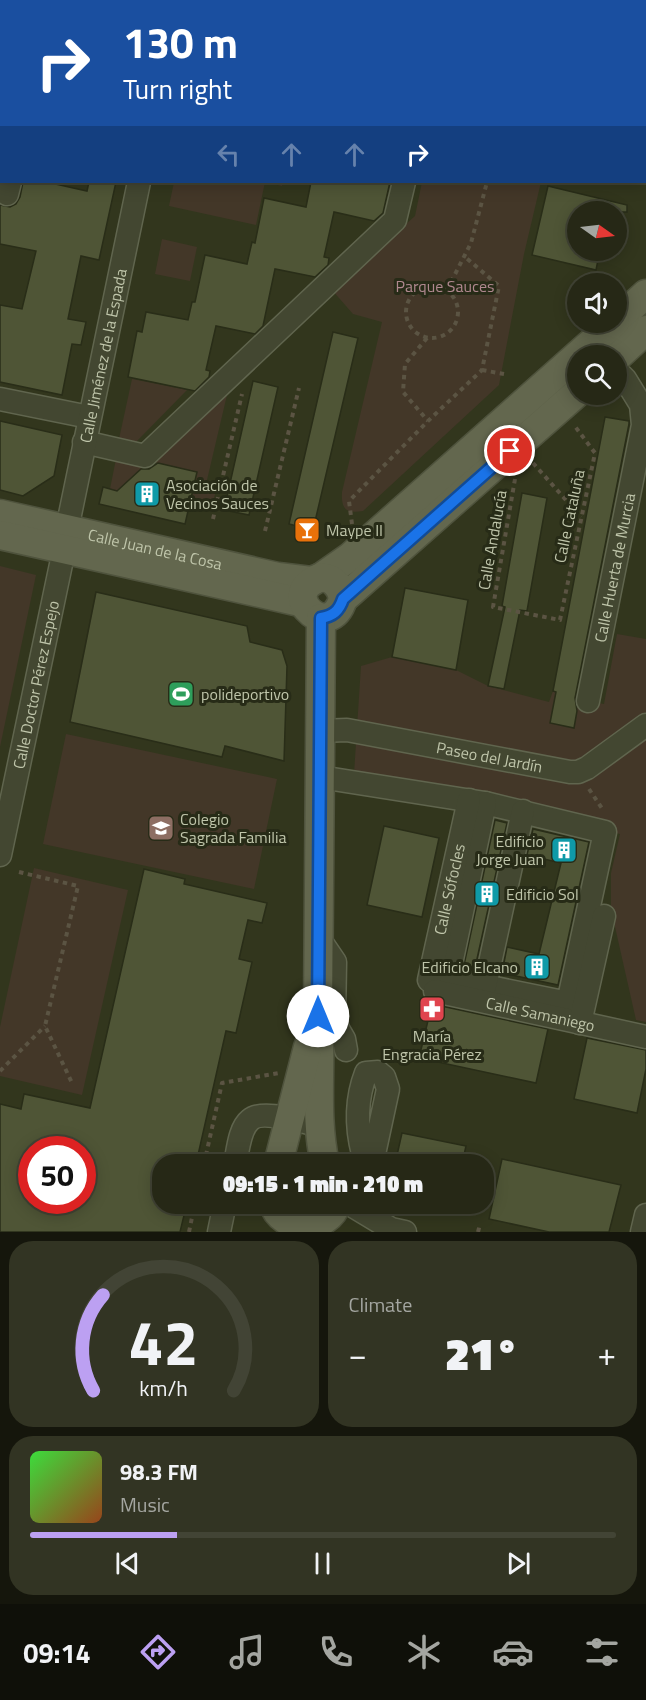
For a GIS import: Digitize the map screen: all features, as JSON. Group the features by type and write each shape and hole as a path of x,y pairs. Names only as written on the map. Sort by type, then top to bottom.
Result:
{"main road":[{"path":"627,312 646,294"},
{"path":"627,347 646,330"},
{"path":"281,1154 318,1016 320,731 314,595 350,557 604,333"},
{"path":"314,595 336,613 343,599 567,402"},
{"name":"Calle Juan de la Cosa","path":"0,514 65,539 300,602 314,595"},
{"name":"Calle Juan de la Cosa","path":"0,535 65,539 278,576 314,595"},
{"path":"278,576 301,574 350,557"},
{"path":"318,1016 333,1051 317,1096 318,1125 324,1154"},
{"path":"261,1232 268,1214"},
{"path":"277,1214 290,1228 306,1231 323,1230 333,1214"}],"street":[{"name":"Calle Jiménez de la Espada","path":"65,539 139,183"},
{"path":"84,442 145,456 395,220 404,183"},
{"name":"Calle Huerta de Murcia","path":"588,701 640,469 643,425 641,405 627,382"},
{"path":"0,399 89,417"},
{"name":"Calle Doctor Pérez Espejo","path":"0,855 65,539"},
{"name":"Paseo del Jardín","path":"320,731 347,730 579,772 646,725"},
{"path":"320,777 346,779 477,801 605,832 568,1003 448,978 477,801"},
{"name":"Calle Sófocles","path":"432,985 477,801"},
{"path":"485,986 523,811"},
{"path":"580,1023 603,916"},
{"path":"318,937 335,962 334,1022 336,1029 344,1039 333,1051 366,1073"},
{"name":"Calle Samaniego","path":"432,985 580,1023 646,1037"},
{"path":"237,1154 248,1120 260,1114 318,1125"},
{"path":"219,1232 223,1214"},
{"path":"364,1214 390,1231"},
{"path":"642,1232 646,1215"}],"path":[{"path":"447,290 471,243 487,183"},
{"path":"352,525 350,501 428,421 482,370 499,286 464,256"},
{"path":"429,286 438,287 447,290 453,296 457,304 457,319 447,334 439,338 427,338 418,335 410,326 407,318 409,300 420,289 429,286"},
{"path":"427,338 405,364 403,392 428,421"},
{"path":"482,370 504,374"},
{"path":"213,519 243,387"},
{"path":"265,531 298,388"},
{"name":"Calle Cataluña","path":"560,620 595,453 574,425"},
{"path":"533,462 581,517"},
{"name":"Calle Andalucía","path":"516,477 493,607 560,620"},
{"path":"0,1071 45,1026 78,886 19,872"},
{"path":"45,1026 73,1084"},
{"path":"206,1154 222,1083 286,1072"},
{"path":"189,1232 193,1214"},
{"path":"478,1232 480,1224"}],"green space":[{"path":"174,183 265,183 256,225 169,206"},
{"name":"Parque Sauces","path":"422,183 541,183 524,254 499,385 363,511 352,512 342,503 342,492 382,322 353,314 332,290 415,216"},
{"path":"162,239 197,247 190,281 155,274"},
{"path":"132,379 187,390 136,442 119,439"},
{"path":"227,395 207,480 218,483 213,502 192,497 197,472 149,461 118,491 110,489 117,454 149,460"},
{"path":"0,566 36,575 0,747"},
{"path":"617,634 646,639 646,1022 636,1020 611,909 611,873 620,834 354,774 361,666 392,657 456,670 488,686 549,702 553,691 604,704"},
{"path":"66,734 277,779 254,889 43,844"},
{"path":"34,868 128,890 82,1095 0,1076 0,1027"}],"building":[{"path":"23,183 55,183 87,191 89,183 116,183 99,260 81,256 68,319 86,322 81,345 72,344 62,395 0,382 0,305 22,309 36,251 0,244 0,205 10,207 16,204"},
{"path":"311,183 390,183 383,213 374,221 334,212 324,257 329,258 328,265 315,277 275,269 263,326 255,334 216,326 206,370 210,371 209,377 195,391 128,377 137,331 142,332 146,312 188,320 192,302 195,302 205,255 247,264 252,242 255,243 264,198 306,207"},
{"path":"548,186 610,201 567,201 567,261 598,261 596,270 532,255"},
{"path":"333,332 358,338 313,530 289,524"},
{"path":"253,381 278,387 249,515 224,510"},
{"path":"605,417 629,421 629,424 575,698 577,711 574,728 550,723 556,692 553,691"},
{"path":"0,421 62,435 54,476 23,496 0,490"},
{"name":"Asociación de Vecinos Sauces","path":"158,463 197,472 185,524 99,504 103,487 117,491 141,469 149,469"},
{"path":"522,493 547,498 527,611 520,610 504,689 488,686 505,607 502,606"},
{"path":"405,588 468,600 456,670 392,657"},
{"name":"polideportivo","path":"96,592 247,626 250,642 282,650 287,666 284,761 225,746 222,757 70,722"},
{"path":"495,820 507,823 475,968 464,965"},
{"path":"384,826 439,838 422,917 367,905"},
{"path":"533,829 589,842 558,985 502,973 507,947 539,954 561,863 527,855"},
{"path":"144,869 185,879 184,884 267,903 262,923 248,920 239,959 252,962 236,1033 226,1031 198,1154 152,1154 152,1214 184,1214 180,1232 0,1232 0,1104 21,1109 24,1094 90,1108"},
{"path":"432,1004 548,1029 536,1083 419,1058"},
{"path":"587,1038 646,1050 646,1069 637,1113 574,1099"},
{"path":"402,1133 466,1146 464,1154 397,1154"},
{"path":"502,1159 621,1185 609,1232 549,1232 489,1219 490,1214 494,1214 494,1196"}],"place":[{"name":"Asociación de Vecinos Sauces","path":"147,494"},
{"name":"Maype II","path":"307,530"},
{"name":"polideportivo","path":"181,694"},
{"name":"Colegio Sagrada Familia","path":"161,828"},
{"name":"Edificio Jorge Juan","path":"564,850"},
{"name":"Edificio Sol","path":"487,894"},
{"name":"Edificio Elcano","path":"537,967"},
{"name":"María Engracia Pérez","path":"432,1009"}],"route":[{"path":"318,1016 321,618 336,613 343,599 510,451"}]}
